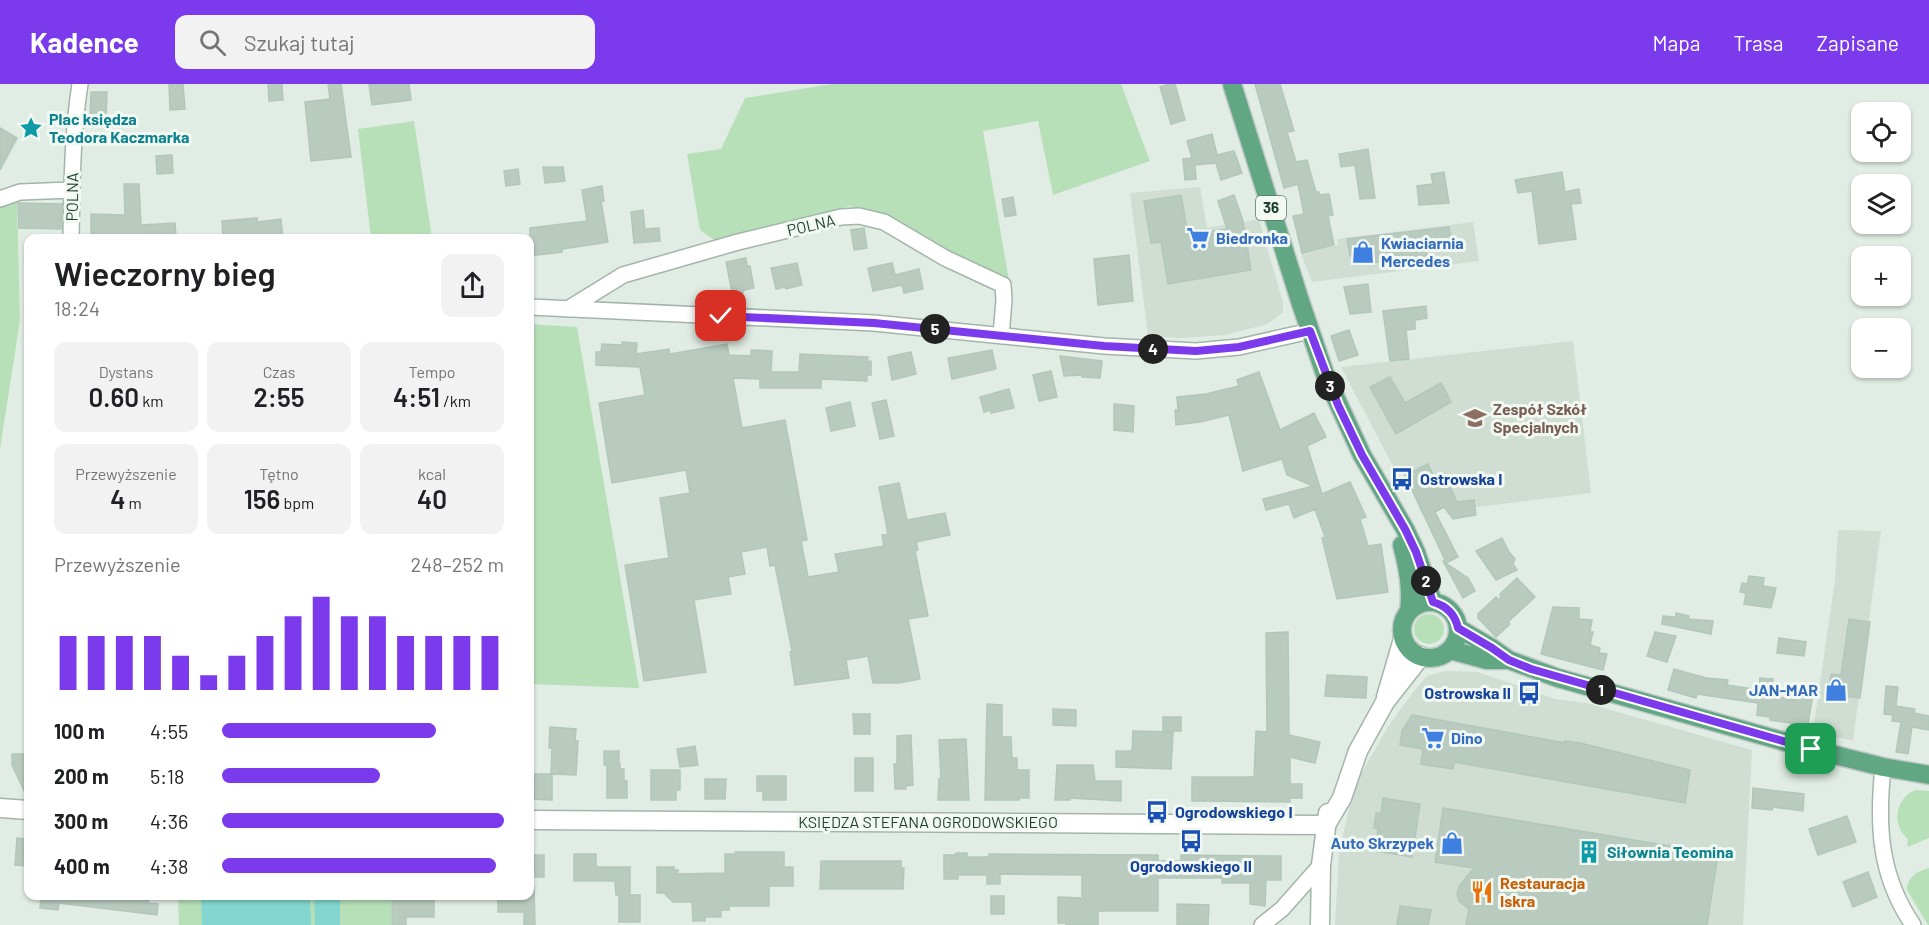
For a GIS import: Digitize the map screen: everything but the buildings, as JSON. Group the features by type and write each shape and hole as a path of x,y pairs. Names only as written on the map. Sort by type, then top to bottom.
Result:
{"main road":[{"name":"36","path":"1232,84 1310,331 1338,405 1405,529 1416,552 1433,602"},
{"name":"36","path":"1391,506 1409,569 1411,598 1402,628 1403,639"},
{"path":"1403,639 1414,654 1434,657 1450,650 1456,640 1458,628 1448,609 1433,602 1416,606 1408,611"},
{"path":"1458,628 1509,660 1558,678 1807,748 1883,767 1929,775"},
{"path":"1450,650 1487,660 1509,660"}],"street":[{"name":"POLNA","path":"71,234 71,190 80,84"},
{"path":"0,199 20,192 71,190"},
{"name":"POLNA","path":"568,309 623,275 738,242 859,216 884,222 945,258 1003,285 1001,336"},
{"path":"534,306 874,323 1104,346 1196,351 1239,347 1310,331"},
{"path":"1384,702 1403,639"},
{"path":"1320,925 1321,865 1326,825 1342,798 1358,751 1384,702 1421,656"},
{"path":"1883,767 1880,840 1894,888 1913,925"},
{"path":"0,808 24,810"},
{"name":"KSIĘDZA STEFANA OGRODOWSKIEGO","path":"534,820 1326,825"},
{"path":"1262,925 1282,909 1321,865"}],"shaded area":[{"path":"1200,187 1207,228 1259,219 1283,303 1283,312 1268,324 1225,335 1181,338 1148,336 1130,193"},
{"path":"1473,222 1479,261 1312,282 1301,254 1338,245 1337,239"},
{"name":"Zespół Szkół Specjalnych","path":"1573,341 1591,493 1453,510 1444,502 1421,512 1402,468 1394,468 1341,367"},
{"path":"1838,530 1881,531 1853,741 1813,731 1835,580"},
{"path":"1445,671 1478,672 1555,699 1586,703 1752,750 1743,925 1335,925 1339,853 1354,786 1389,725 1413,692 1427,676"}],"green space":[{"path":"832,84 1121,84 1150,161 1053,195 1038,121 983,131 1009,280 947,252 891,218 850,206 717,242 700,230 687,154 721,149 745,98"},
{"path":"414,121 431,234 371,234 358,129"},
{"path":"17,199 20,320 0,449 0,205"},
{"path":"534,324 577,327 639,688 534,684"},
{"path":"1429,614 1435,615 1443,623 1443,635 1435,643 1429,644 1423,643 1415,635 1414,629 1415,623 1423,615"},
{"path":"1916,790 1929,791 1929,838 1908,847 1908,839 1899,827 1898,812 1904,799"},
{"path":"1929,868 1928,925 1907,890 1907,885 1914,875"},
{"path":"178,900 391,900 391,925 179,925"}],"water":[{"path":"201,900 310,900 311,925 202,925"},
{"path":"314,900 340,900 340,925 315,925"}],"place":[{"name":"Plac księdza Teodora Kaczmarka","path":"31,128"},
{"name":"Biedronka","path":"1198,238"},
{"name":"Kwiaciarnia Mercedes","path":"1363,252"},
{"name":"Zespół Szkół Specjalnych","path":"1475,418"},
{"name":"Ostrowska I","path":"1402,479"},
{"name":"JAN-MAR","path":"1836,690"},
{"name":"Ostrowska II","path":"1529,693"},
{"name":"Dino","path":"1433,738"},
{"name":"Ogrodowskiego I","path":"1157,812"},
{"name":"Ogrodowskiego II","path":"1191,841"},
{"name":"Auto Skrzypek","path":"1452,843"},
{"name":"Siłownia Teomina","path":"1589,852"},
{"name":"Restauracja Iskra","path":"1482,892"}],"route":[{"path":"721,316 874,323 1104,346 1196,351 1239,347 1310,331 1338,405 1362,455 1416,552 1433,602 1448,609 1458,628 1466,635 1492,648 1509,660 1558,678 1811,749"}]}
